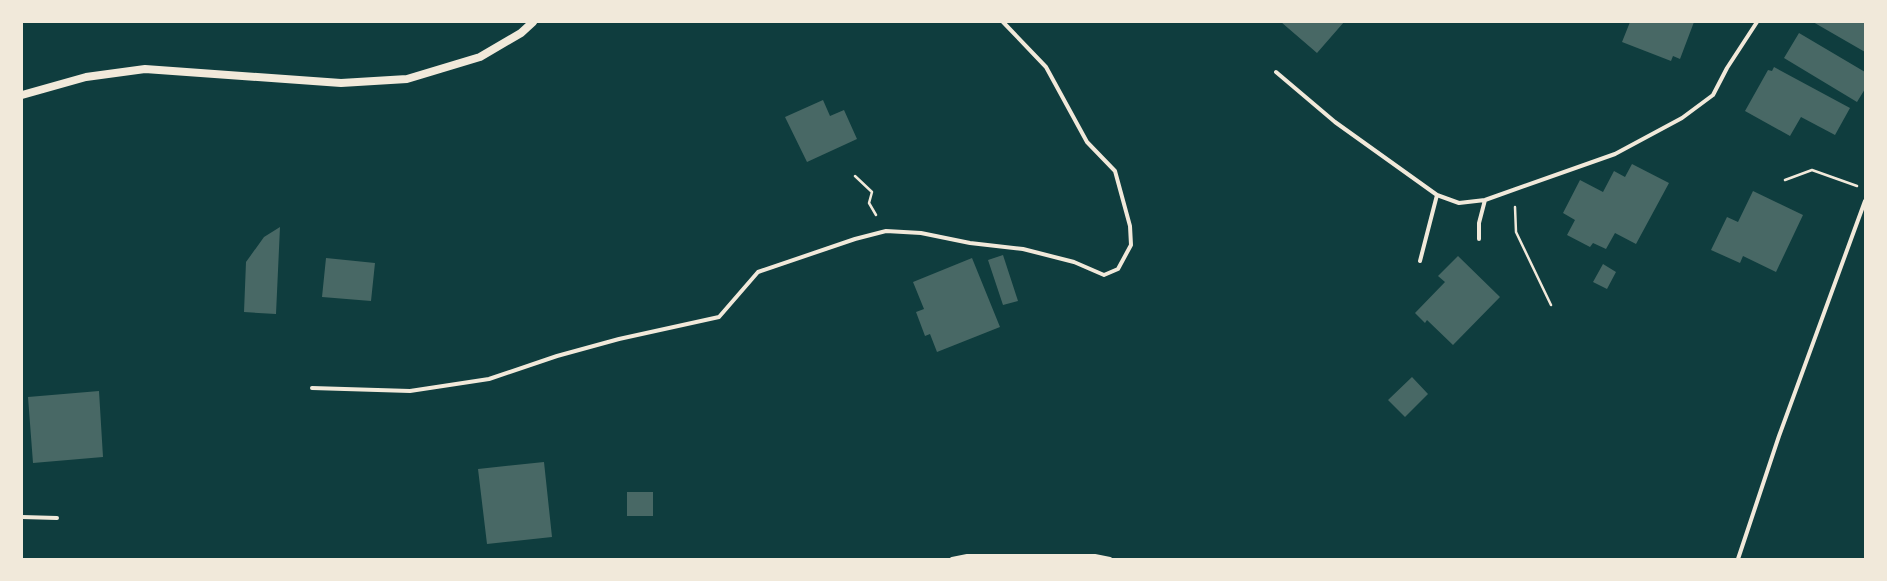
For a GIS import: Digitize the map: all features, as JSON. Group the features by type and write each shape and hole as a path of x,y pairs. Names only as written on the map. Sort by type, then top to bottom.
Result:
{"main road":[{"path":"22,95 86,77 145,69 341,83 407,79 480,57 521,33 533,22"}],"street":[{"path":"312,388 410,391 489,379 556,356 619,339 719,317 758,272 855,239 886,231 921,234 1023,249 1074,262 1104,275 1118,269 1131,245 1130,226 1115,171 1087,142 1046,67 1003,22"},
{"path":"1276,72 1335,122 1437,194 1459,203 1485,200 1515,188 1614,154 1682,118 1713,95 1727,68 1757,22"},
{"path":"1420,261 1437,194"},
{"path":"1479,239 1479,223 1485,200"},
{"path":"1738,559 1779,436 1865,201"},
{"path":"22,517 57,518"},
{"path":"952,559 967,556 1095,556 1110,559"}],"path":[{"path":"1785,180 1812,170 1858,187"},
{"path":"855,176 872,192 869,203 886,231"},
{"path":"1515,188 1516,232 1551,305"}],"building":[{"path":"1281,22 1344,22 1317,53"},
{"path":"1630,22 1694,22 1680,59 1673,56 1671,61 1622,42"},
{"path":"1813,22 1865,22 1865,52"},
{"path":"1799,33 1865,72 1865,89 1857,102 1784,58"},
{"path":"1774,67 1850,108 1835,135 1801,117 1790,136 1745,111 1768,70 1772,71"},
{"path":"823,100 830,116 844,110 857,139 807,162 785,117"},
{"path":"1632,164 1669,183 1636,244 1615,233 1606,249 1593,243 1590,247 1567,235 1575,220 1563,213 1580,180 1603,192 1614,171 1625,177"},
{"path":"1753,191 1803,215 1776,272 1743,256 1740,263 1711,250 1727,217 1738,222"},
{"path":"280,227 276,314 244,312 246,262 264,237"},
{"path":"1003,255 1018,301 1003,305 988,260"},
{"path":"1458,256 1500,297 1453,345 1427,320 1425,323 1415,313 1445,282 1438,276"},
{"path":"326,258 375,263 371,301 322,297"},
{"path":"972,258 1000,327 937,352 930,334 925,336 916,312 924,309 913,282"},
{"path":"1603,264 1616,272 1607,289 1593,282"},
{"path":"1412,377 1428,394 1405,417 1388,400"},
{"path":"99,391 103,457 33,463 28,397"},
{"path":"544,462 552,537 487,544 478,469"},
{"path":"627,492 653,492 653,516 627,516"}]}
